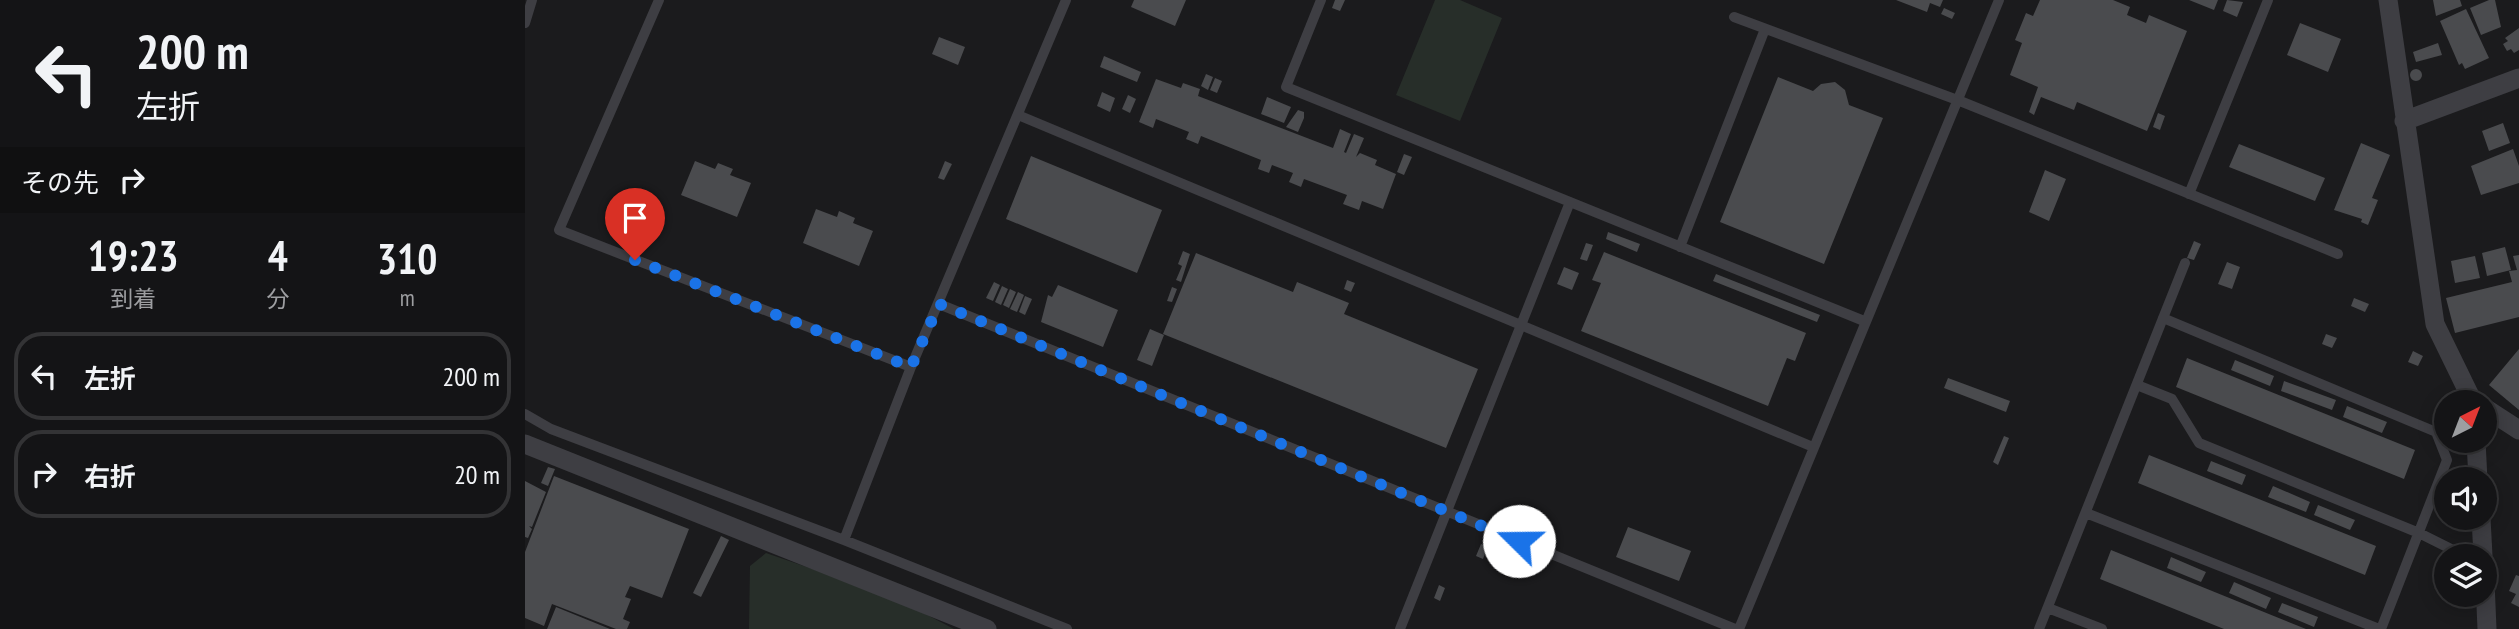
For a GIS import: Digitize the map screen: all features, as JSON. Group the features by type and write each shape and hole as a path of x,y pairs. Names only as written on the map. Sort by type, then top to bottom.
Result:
{"street":[{"path":"2388,0 2435,324 2470,390"},
{"path":"2404,121 2519,78"},
{"path":"2497,416 2519,430"},
{"path":"525,444 987,629"},
{"path":"2486,607 2487,629"}],"lane":[{"path":"525,23 532,0"},
{"path":"659,0 559,230 911,367"},
{"path":"844,540 911,367 1066,0"},
{"path":"1321,0 1286,87 1864,321"},
{"path":"939,304 1737,629 1864,321 1959,102 1999,0"},
{"path":"2189,194 2268,0"},
{"path":"1734,17 1959,102 2338,254"},
{"path":"1680,247 1765,29"},
{"path":"1018,115 1813,447"},
{"path":"1400,629 1570,202"},
{"path":"2039,629 2185,263"},
{"path":"2086,513 2381,629 2448,460 2436,432 2163,318"},
{"path":"2137,385 2172,399 2199,443 2441,544"},
{"path":"525,414 551,429 844,540 1067,629"},
{"path":"2048,608 2102,629"}],"shaded area":[{"path":"1435,0 1460,0 1502,18 1460,121 1396,95"},
{"path":"766,553 891,596 954,629 749,629 750,566"}],"building":[{"path":"1134,0 1186,0 1175,26 1131,7"},
{"path":"1335,0 1345,0 1340,11 1332,8"},
{"path":"1896,0 1943,0 1940,7 1930,3 1927,12"},
{"path":"2040,0 2113,0 2130,7 2127,15 2146,23 2149,15 2187,31 2147,131 2077,102 2074,110 2041,97 2034,115 2029,112 2038,87 2010,75 2022,43 2015,40 2026,13 2033,16"},
{"path":"2189,0 2218,0 2214,10"},
{"path":"2227,0 2243,2 2237,17 2223,11"},
{"path":"2433,0 2460,0 2462,6 2436,16"},
{"path":"2495,0 2501,27 2481,35 2470,8"},
{"path":"1944,8 1955,13 1952,19 1941,14"},
{"path":"2466,9 2489,58 2465,69 2462,63 2459,65 2440,21"},
{"path":"2300,23 2341,39 2328,72 2287,55"},
{"path":"2519,28 2519,50 2514,53 2511,49 2507,51 2503,44 2508,41 2505,38"},
{"path":"939,37 965,47 958,65 932,54"},
{"path":"2438,43 2442,55 2416,62 2413,52"},
{"path":"1104,56 1141,72 1137,82 1100,67"},
{"path":"2411,70 2421,70 2421,80 2411,80"},
{"path":"1206,74 1213,77 1208,90 1201,86"},
{"path":"1778,77 1813,91 1821,84 1835,82 1845,90 1849,105 1883,118 1824,264 1720,222"},
{"path":"1215,78 1222,81 1217,93 1210,90"},
{"path":"1156,79 1181,88 1183,83 1200,89 1198,96 1333,148 1340,129 1351,134 1344,152 1346,153 1354,134 1364,138 1356,157 1360,153 1377,160 1375,165 1396,174 1383,209 1362,201 1359,210 1343,204 1347,195 1304,179 1301,187 1289,182 1293,173 1272,165 1269,173 1258,169 1261,160 1201,136 1198,144 1186,139 1189,132 1156,119 1153,128 1139,122"},
{"path":"1102,92 1115,98 1110,112 1097,106"},
{"path":"1128,95 1136,99 1130,113 1122,109"},
{"path":"1267,97 1291,107 1284,123 1261,114"},
{"path":"1298,110 1304,112 1304,118 1298,132 1286,127"},
{"path":"2158,113 2165,116 2160,130 2153,127"},
{"path":"2503,123 2510,143 2489,151 2482,131"},
{"path":"2361,143 2390,155 2372,198 2378,200 2368,225 2361,222 2362,219 2334,210"},
{"path":"2239,144 2325,178 2315,201 2229,167"},
{"path":"2513,149 2519,166 2519,183 2481,195 2471,166"},
{"path":"1404,154 1412,157 1404,175 1397,172"},
{"path":"1031,156 1162,210 1137,273 1006,219"},
{"path":"695,161 715,169 718,163 733,169 730,175 751,183 737,217 681,195"},
{"path":"945,161 952,164 944,180 938,178"},
{"path":"2045,170 2066,179 2049,221 2029,212"},
{"path":"816,209 837,217 839,211 855,218 853,223 873,231 859,266 803,243"},
{"path":"1608,232 1640,244 1637,252 1606,239"},
{"path":"2194,241 2201,244 2194,260 2187,258"},
{"path":"1586,243 1593,245 1587,261 1580,259"},
{"path":"2505,247 2511,270 2487,276 2482,253"},
{"path":"1183,251 1190,254 1181,282 1176,280 1182,266 1178,264"},
{"path":"1604,252 1806,333 1795,361 1787,358 1768,406 1581,331 1601,283 1592,280"},
{"path":"1196,253 1293,292 1297,282 1349,303 1344,314 1478,369 1446,448 1163,334"},
{"path":"2519,255 2519,317 2455,333 2446,298 2512,282 2509,271 2517,270 2513,256"},
{"path":"2475,256 2480,278 2455,283 2451,261"},
{"path":"2227,262 2240,267 2232,289 2218,284"},
{"path":"1564,267 1579,273 1572,290 1557,284"},
{"path":"1716,274 1820,315 1817,322 1713,281"},
{"path":"1347,280 1355,283 1351,292 1344,289"},
{"path":"994,282 1000,285 993,301 986,298"},
{"path":"1058,285 1118,310 1103,347 1041,322 1048,295 1052,297"},
{"path":"1002,286 1008,289 1001,305 995,302"},
{"path":"1172,287 1177,289 1172,302 1167,301"},
{"path":"1010,289 1016,292 1009,308 1003,305"},
{"path":"1018,292 1024,295 1017,312 1010,309"},
{"path":"1025,296 1032,299 1025,315 1019,312"},
{"path":"2354,298 2369,304 2365,312 2351,306"},
{"path":"1150,329 1164,335 1152,366 1137,360"},
{"path":"2326,334 2337,338 2332,348 2322,344"},
{"path":"2519,349 2519,410 2489,385"},
{"path":"2413,351 2423,356 2418,366 2408,362"},
{"path":"2187,358 2415,450 2404,479 2176,387"},
{"path":"2235,360 2274,376 2270,386 2231,370"},
{"path":"1948,378 2010,401 2006,412 1944,388"},
{"path":"2284,381 2336,400 2332,410 2281,391"},
{"path":"2347,406 2387,422 2382,433 2343,417"},
{"path":"2004,436 2009,438 1998,465 1993,462"},
{"path":"2149,455 2376,546 2365,575 2138,483"},
{"path":"2211,461 2246,475 2242,485 2207,471"},
{"path":"548,467 555,469 548,486 541,483"},
{"path":"554,476 689,529 662,598 630,586 625,597 631,599 623,619 630,622 627,629 616,629 552,604 544,626 525,618 525,552"},
{"path":"525,481 546,492 532,527 529,526 532,529 528,538 525,537"},
{"path":"2273,486 2310,502 2306,512 2268,497"},
{"path":"2318,505 2355,520 2350,530 2314,515"},
{"path":"1628,527 1691,551 1679,581 1616,557"},
{"path":"721,536 729,540 701,597 693,593"},
{"path":"1481,544 1488,546 1483,559 1476,556"},
{"path":"2111,550 2306,629 2224,629 2100,579"},
{"path":"2171,557 2206,572 2201,582 2167,568"},
{"path":"2516,575 2519,576 2519,607 2511,603 2516,594 2509,591"},
{"path":"2234,582 2271,598 2266,609 2229,593"},
{"path":"1439,585 1445,588 1440,601 1434,598"},
{"path":"2282,603 2318,617 2314,627 2278,612"},
{"path":"556,607 610,629 547,629"}],"route":[{"path":"635,260 911,367 939,304 1519,541"}]}
